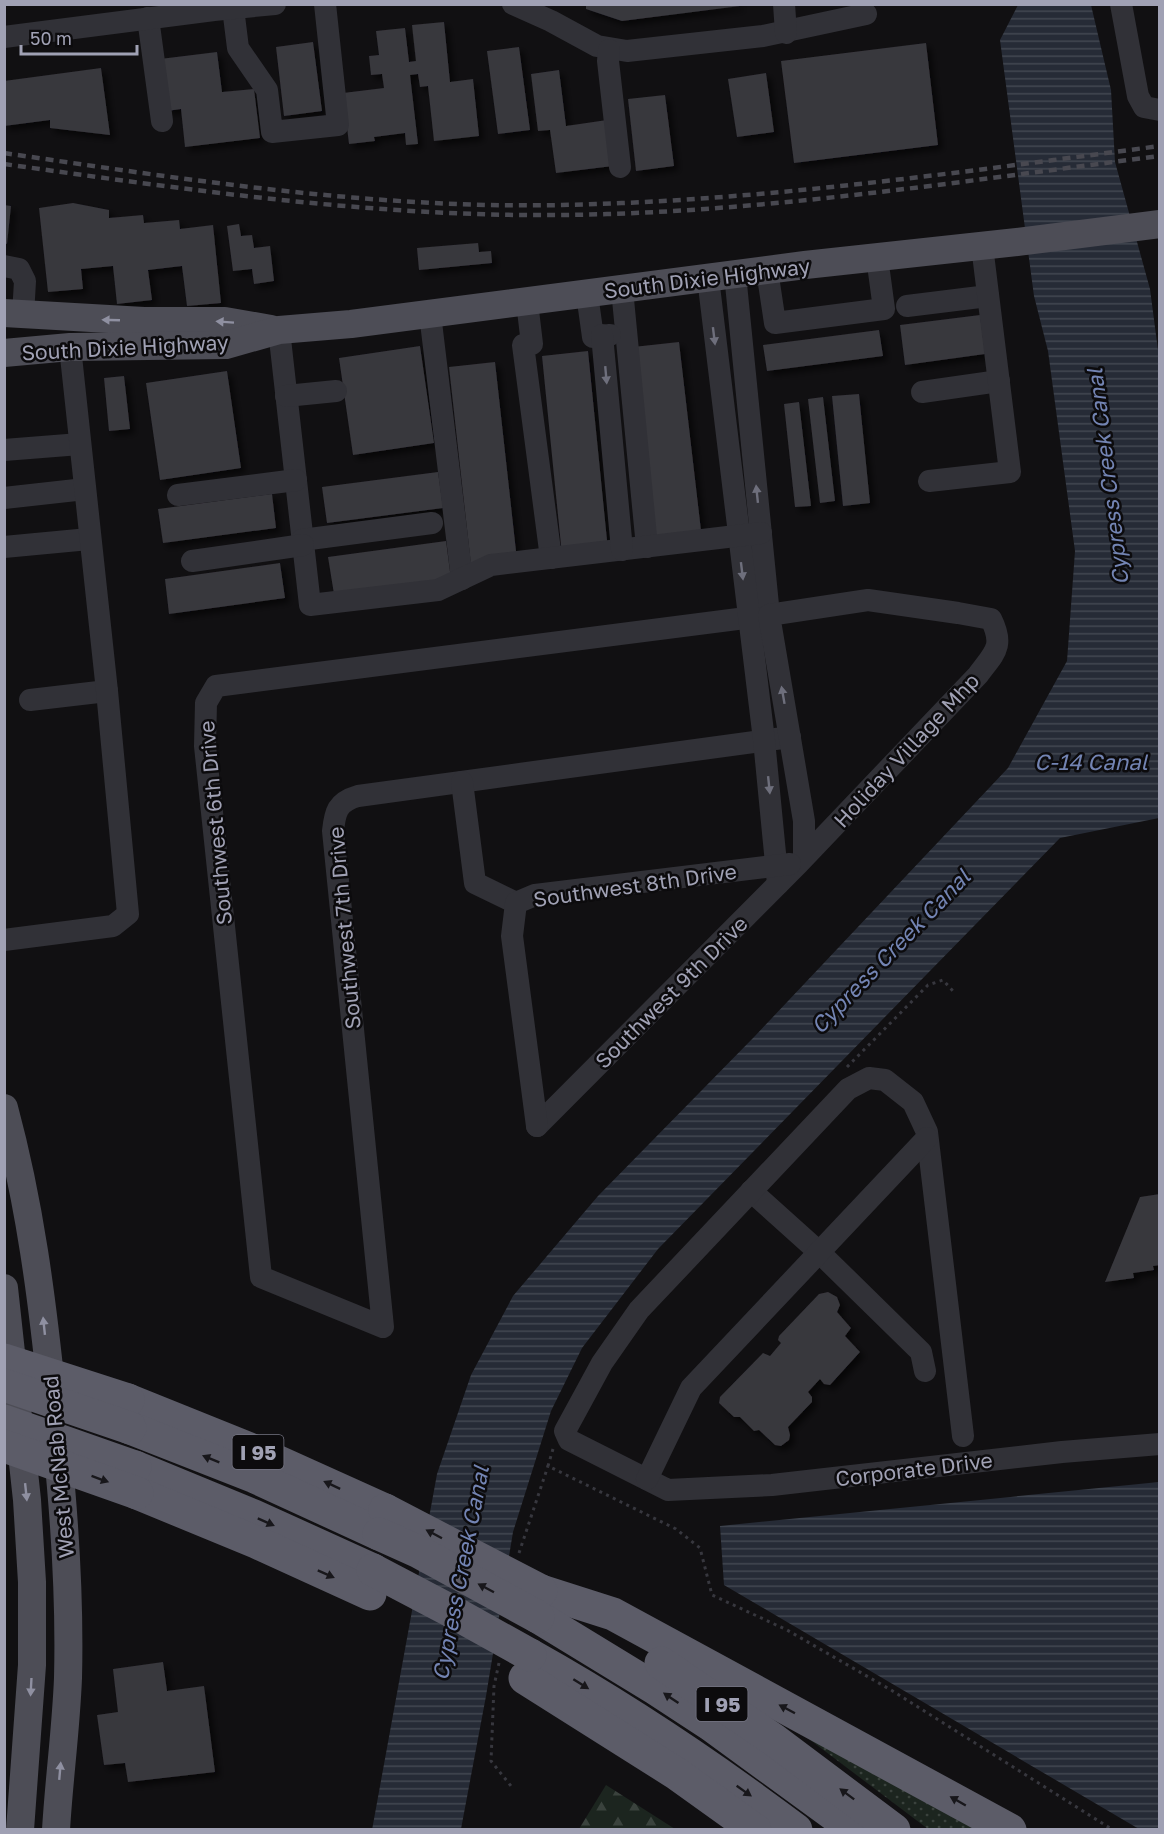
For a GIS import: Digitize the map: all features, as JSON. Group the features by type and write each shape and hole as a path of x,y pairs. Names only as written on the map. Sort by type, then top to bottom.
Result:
{"highway":[{"name":"I 95","path":"4,1360 129,1414 252,1450 382,1522 688,1681 802,1760 894,1830"},
{"path":"4,1385 129,1414"},
{"path":"4,1421 87,1449 136,1480 246,1538 372,1582 448,1634 528,1667 573,1679 723,1776 796,1830"},
{"path":"4,1446 136,1480"},
{"path":"539,1604 766,1764 855,1830"},
{"path":"539,1604 613,1614 1010,1830"},
{"path":"528,1667 755,1830"}],"main road":[{"name":"South Dixie Highway","path":"4,353 70,347 226,345 279,330 351,324 767,270 1147,225"},
{"name":"South Dixie Highway","path":"14,314 144,321 225,321 279,330"},
{"name":"West McNab Road","path":"4,1108 16,1153 33,1239 67,1546 68,1680 56,1830"},
{"name":"West McNab Road","path":"4,1288 27,1500 33,1591 31,1691 20,1830"}],"street":[{"path":"4,37 220,8 275,4"},
{"path":"220,8 238,48 267,90 272,132 338,125 325,4"},
{"path":"513,4 597,46 609,50 627,51 786,33 866,14"},
{"path":"784,4 786,33"},
{"path":"1121,4 1138,96 1144,106 1160,110"},
{"path":"148,18 162,121"},
{"path":"609,50 608,61 620,167"},
{"path":"929,481 1010,472 982,246"},
{"path":"767,270 775,323 884,309 877,257"},
{"path":"4,266 19,269 25,281 14,314"},
{"name":"Holiday Village Mhp","path":"721,276 761,533 758,616 764,740 790,867"},
{"name":"Holiday Village Mhp","path":"721,276 738,536 790,737 804,821 790,867"},
{"path":"622,289 647,547"},
{"path":"587,294 592,337 626,333"},
{"path":"907,306 988,296"},
{"path":"527,302 532,344 523,345 551,558"},
{"path":"430,314 462,579"},
{"path":"279,330 310,605 438,590 491,565 761,533"},
{"path":"602,335 622,550"},
{"path":"4,940 113,926 128,914 107,691 70,347"},
{"path":"922,392 999,381"},
{"path":"286,396 336,391"},
{"path":"610,415 633,412"},
{"path":"4,450 80,444"},
{"path":"178,495 296,480"},
{"path":"4,498 85,489"},
{"path":"192,561 432,523"},
{"path":"4,547 89,539"},
{"name":"Holiday Village Mhp","path":"758,616 868,600 991,619 999,635 996,651 978,675 920,738 790,867"},
{"name":"Southwest 6th Drive","path":"383,1327 261,1277 205,746 206,703 216,686 758,616"},
{"path":"30,700 107,691"},
{"name":"Southwest 7th Drive","path":"383,1327 333,831 335,812 347,799 358,796 790,737"},
{"path":"462,782 475,883 516,903"},
{"name":"Southwest 8th Drive","path":"537,1126 512,936 516,903 535,895 790,867"},
{"name":"Southwest 9th Drive","path":"537,1126 790,867"},
{"path":"927,1138 691,1388 647,1479 569,1440 565,1431 602,1363 639,1310 848,1089 868,1078 885,1080 913,1102 927,1132 963,1436"},
{"path":"751,1191 820,1253 921,1352 924,1367 954,1359"},
{"name":"Corporate Drive","path":"647,1479 668,1490 782,1484 1062,1452 1160,1444"}],"path":[{"path":"841,1074 928,985 943,980 953,991"},
{"path":"556,1441 548,1466 676,1529 699,1548 712,1595 787,1630 882,1684 1113,1830"}],"green space":[{"path":"793,1727 987,1829 928,1829"},
{"path":"606,1785 675,1829 579,1829"}],"water":[{"name":"C-14 Canal","path":"1018,5 1091,5 1111,90 1115,162 1150,289 1159,358 1159,818 1060,838 658,1249 582,1348 551,1411 513,1532 461,1829 372,1830 437,1474 471,1375 513,1296 598,1196 755,1036 1008,768 1067,661 1075,551 1048,351 1034,296 1000,40"},
{"path":"1159,1482 1159,1829 1139,1829 724,1585 720,1526"}],"building":[{"path":"586,4 740,4 740,6 622,21 586,9"},
{"path":"444,22 450,82 473,79 479,136 434,141 428,86 420,87 418,74 410,75 418,144 406,145 405,133 374,137 375,141 349,144 343,93 384,88 382,74 371,75 369,56 379,55 376,31 405,28 409,62 416,61 412,25"},
{"path":"313,42 322,111 284,116 276,47"},
{"path":"926,43 938,145 794,163 781,61"},
{"path":"519,47 530,130 498,134 487,51"},
{"path":"217,52 222,92 254,89 260,138 185,147 181,109 167,111 160,59"},
{"path":"101,68 110,135 50,128 50,120 4,126 4,81"},
{"path":"559,70 566,126 607,120 613,166 556,173 550,130 538,131 531,74"},
{"path":"766,73 774,132 737,137 728,79"},
{"path":"665,95 674,166 636,171 628,99"},
{"path":"73,203 109,210 109,218 143,215 144,223 179,220 180,229 213,225 221,303 187,306 182,266 148,270 152,300 117,304 113,266 81,269 83,289 48,292 39,208"},
{"path":"4,205 11,206 7,244 4,243"},
{"path":"239,224 241,236 252,235 254,248 270,246 274,281 254,284 252,269 233,271 227,226"},
{"path":"478,243 479,252 491,251 492,263 419,270 417,248"},
{"path":"980,315 985,354 905,365 900,325"},
{"path":"879,330 883,356 767,371 763,345"},
{"path":"679,342 702,539 656,544 633,347"},
{"path":"420,346 434,443 353,455 339,358"},
{"path":"588,351 608,550 562,555 542,356"},
{"path":"495,362 517,560 471,565 449,367"},
{"path":"227,371 241,468 160,480 146,383"},
{"path":"124,376 130,429 109,431 104,378"},
{"path":"859,394 870,503 843,506 832,396"},
{"path":"823,397 835,501 820,503 808,399"},
{"path":"799,402 811,506 795,507 784,404"},
{"path":"438,472 443,508 327,523 322,487"},
{"path":"272,494 276,528 163,543 158,509"},
{"path":"446,541 451,579 334,594 328,557"},
{"path":"280,563 285,598 169,614 165,579"},
{"path":"1160,1194 1160,1265 1153,1266 1154,1270 1133,1273 1134,1278 1105,1282 1140,1197"},
{"path":"828,1292 837,1297 840,1305 837,1312 851,1328 845,1336 860,1352 830,1385 824,1384 820,1379 808,1392 812,1397 812,1402 788,1427 789,1440 781,1446 775,1445 759,1430 754,1431 740,1417 734,1417 719,1403 720,1397 763,1353 770,1356 781,1343 778,1340 779,1336 819,1294"},
{"path":"163,1662 167,1691 204,1686 215,1772 128,1782 125,1763 104,1765 97,1715 118,1712 113,1669"}],"railway":[{"path":"4,153 282,191 422,202 562,205 712,198 861,184 1160,146"},
{"path":"4,164 212,192 351,207 421,212 562,215 637,213 787,202 1160,156"}],"water label":[{"name":"Cypress Creek Canal","path":"1107,477"},
{"name":"Cypress Creek Canal","path":"890,951"},
{"name":"Cypress Creek Canal","path":"460,1573"}]}
